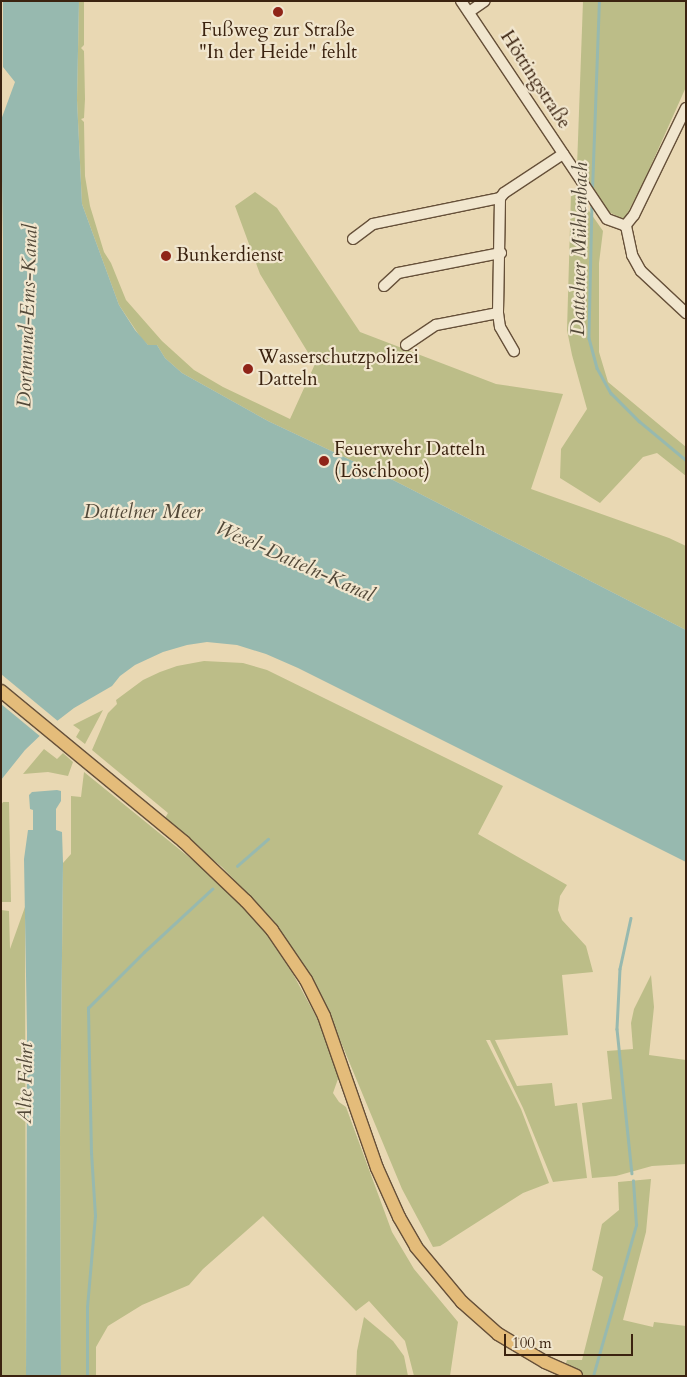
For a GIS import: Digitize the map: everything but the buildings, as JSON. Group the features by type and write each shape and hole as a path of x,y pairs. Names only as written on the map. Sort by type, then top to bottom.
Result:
{"main road":[{"path":"1,690 184,842 246,900 292,956 324,1016 377,1168 398,1217 416,1247 462,1302 498,1334 537,1357 574,1375"}],"street":[{"name":"Höttingstraße","path":"461,1 607,219 625,226"},
{"path":"469,12 485,1"},
{"path":"686,108 634,215 625,226 635,263 660,291 686,313"},
{"path":"514,351 500,327 498,313 501,253 500,198 504,193 563,154"},
{"path":"353,239 373,224 500,198"},
{"path":"384,286 398,273 501,253"},
{"path":"406,345 436,325 498,313"}],"green space":[{"path":"79,1 84,1 84,45 81,48 84,51 85,99 84,118 81,119 84,122 85,176 90,206 104,252 111,263 126,300 162,341 194,370 223,387 290,419 315,364 260,274 235,206 255,192 277,208 360,332 496,384 563,394 531,489 669,538 686,546 686,630 395,481 268,421 182,373 165,358 157,345 148,345 141,338 119,305 82,204 77,100"},
{"path":"583,1 686,1 686,87 644,181 624,220 609,212 577,167"},
{"path":"571,193 578,195 603,231 599,263 599,352 608,382 686,447 686,476 657,453 643,457 600,503 560,478 561,449 587,409 567,330"},
{"path":"204,661 243,663 267,670 503,786 478,834 567,885 560,896 558,910 562,920 586,946 593,972 562,975 568,1035 495,1040 517,1086 552,1083 555,1106 577,1103 587,1178 553,1182 523,1108 490,1040 486,1040 521,1109 549,1183 523,1193 440,1246 433,1247 402,1189 328,1011 305,966 272,919 222,867 164,820 168,813 92,750 108,713 117,704 116,700 143,680 160,672 177,666"},
{"path":"103,710 85,744 76,737 80,730 73,725"},
{"path":"44,749 57,759 63,753 73,762 68,776 48,772 23,774"},
{"path":"84,772 211,875 263,929 293,974 318,1020 339,1076 333,1093 339,1102 346,1107 392,1232 414,1269 458,1322 450,1376 414,1376 405,1341 369,1301 356,1311 263,1216 203,1269 189,1285 142,1305 108,1326 96,1347 96,1376 61,1376 60,1139 63,863 71,854 71,796 81,797"},
{"path":"3,802 9,802 11,902 1,902 1,805"},
{"path":"25,907 26,1376 1,1376 1,910 9,911 10,949"},
{"path":"651,975 654,1007 649,1055 686,1060 686,1164 652,1166 616,1176 592,1178 582,1103 612,1099 607,1051 633,1049 631,1023 634,1009"},
{"path":"651,1179 646,1232 623,1320 653,1327 654,1322 686,1326 686,1376 562,1376 567,1360 582,1360 603,1277 592,1270 602,1224 619,1210 618,1182"},
{"path":"364,1317 393,1341 404,1356 408,1376 356,1376 357,1351"}],"water":[{"name":"Dattelner Meer","path":"3,1 79,1 77,100 82,204 119,305 135,330 148,345 157,345 165,358 182,373 268,421 395,481 686,630 686,862 298,668 266,654 237,645 207,642 187,645 163,652 135,665 120,676 112,686 74,708 48,728 25,750 1,780 3,240 1,120 15,82 3,67"},
{"path":"61,791 61,801 56,809 56,830 62,832 63,863 60,1139 61,1376 26,1376 27,1033 24,859 28,830 33,830 33,810 30,809 29,795 32,792"}],"pier":[{"path":"1,674 59,722 41,737 1,704"}],"waterway":[{"name":"Dattelner Mühlenbach","path":"592,190 599,1"},
{"name":"Dattelner Mühlenbach","path":"592,203 589,338 597,368 611,393 639,421 686,460"},
{"path":"237,866 268,839"},
{"path":"87,1376 87,1307 95,1216 91,1153 88,1008 144,952 212,889"},
{"name":"Dattelner Mühlenbach","path":"631,918 620,969 617,1029 632,1173"},
{"name":"Dattelner Mühlenbach","path":"593,1376 636,1225 633,1181"}],"place":[{"name":"Fußweg zur Straße \"In der Heide\" fehlt","path":"278,12"},
{"name":"Bunkerdienst","path":"166,256"},
{"name":"Wasserschutzpolizei Datteln","path":"248,369"},
{"name":"Feuerwehr Datteln (Löschboot)","path":"324,461"}],"water label":[{"name":"Dortmund-Ems-Kanal","path":"27,316"},
{"name":"Wesel-Datteln-Kanal","path":"295,561"},
{"name":"Alte Fahrt","path":"25,1083"}]}
